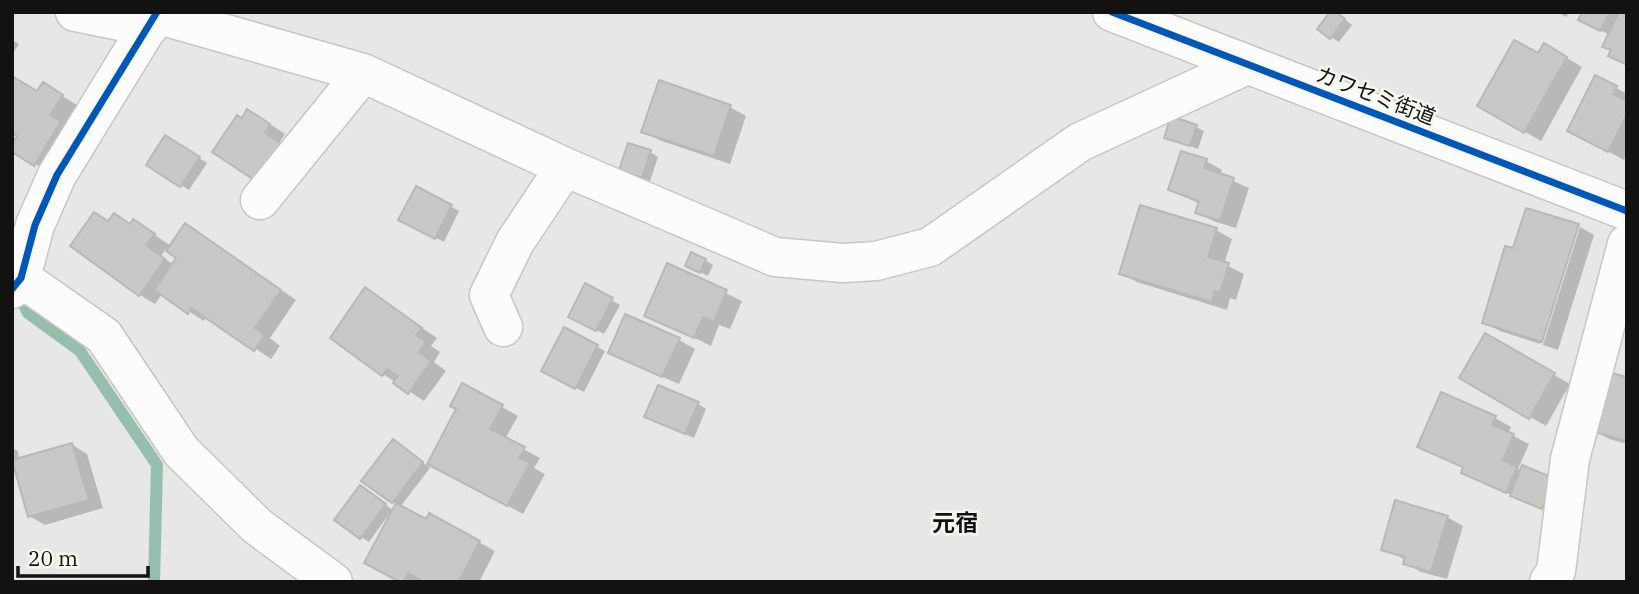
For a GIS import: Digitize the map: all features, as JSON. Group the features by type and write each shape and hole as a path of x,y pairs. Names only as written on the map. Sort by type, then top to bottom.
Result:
{"street":[{"path":"75,12 154,17 363,73 565,166 775,257 843,263 876,261 930,247 1080,142 1247,65"},
{"name":"カワセミ街道","path":"1112,12 1627,211"},
{"path":"154,17 57,175 35,225 17,283 104,336 181,451 257,526 333,582"},
{"path":"260,201 363,73"},
{"path":"503,327 489,295 515,242 565,166"},
{"path":"1549,582 1556,571 1570,459 1627,244"}],"building":[{"path":"1330,12 1336,12 1345,19 1330,39 1317,29"},
{"path":"1582,12 1610,12 1600,31 1578,20"},
{"path":"1619,12 1627,12 1627,65 1608,56 1611,50 1602,47"},
{"path":"1514,40 1538,53 1544,43 1567,57 1524,133 1477,106"},
{"path":"1595,75 1617,86 1613,94 1627,101 1627,114 1608,152 1567,131"},
{"path":"12,76 37,91 43,82 63,95 50,115 61,121 34,166 12,152 12,144 17,136 12,133"},
{"path":"659,80 731,105 714,156 641,132"},
{"path":"247,109 270,124 265,133 285,146 260,184 212,152 237,115 242,118"},
{"path":"1171,116 1197,125 1190,146 1164,138"},
{"path":"165,135 200,157 180,187 146,165"},
{"path":"628,143 651,150 642,178 619,170"},
{"path":"1181,151 1207,159 1204,168 1234,178 1220,221 1195,213 1199,201 1168,190"},
{"path":"416,186 452,205 435,239 398,220"},
{"path":"1140,205 1217,228 1208,257 1229,263 1220,293 1214,291 1212,302 1119,274"},
{"path":"1526,208 1579,224 1542,342 1482,323 1505,246 1513,248"},
{"path":"94,212 108,221 114,213 130,224 133,219 155,234 146,245 165,259 139,296 70,246"},
{"path":"185,223 281,290 255,328 265,335 254,351 191,308 188,314 154,290 176,258 166,251"},
{"path":"691,252 706,259 700,273 685,266"},
{"path":"667,263 727,290 714,322 703,317 694,338 644,316"},
{"path":"585,283 613,298 596,331 568,317"},
{"path":"365,287 422,328 416,335 426,342 419,352 431,361 408,394 393,383 398,376 387,369 382,376 330,338"},
{"path":"625,314 680,338 662,377 608,353"},
{"path":"564,327 598,345 575,389 541,371"},
{"path":"1485,333 1555,373 1529,419 1459,378"},
{"path":"1608,372 1627,377 1627,441 1591,431"},
{"path":"462,383 503,405 490,429 525,447 519,458 530,463 507,506 427,464 456,409 450,406"},
{"path":"658,385 699,402 685,434 644,417"},
{"path":"1441,392 1496,416 1492,425 1514,434 1503,460 1517,467 1506,493 1461,473 1463,467 1417,447"},
{"path":"393,439 423,462 392,503 361,481"},
{"path":"72,443 89,500 28,517 12,460"},
{"path":"1522,465 1554,478 1542,509 1510,496"},
{"path":"360,485 386,504 360,539 334,520"},
{"path":"1395,500 1448,516 1431,572 1403,564 1405,557 1381,550"},
{"path":"396,503 426,519 429,513 480,541 458,582 424,582 408,573 404,582 400,582 364,563"}],"waterway":[{"path":"16,288 28,313 80,351 157,465 154,582"}],"cycle path":[{"path":"12,289 21,278 35,225 57,175 157,12"},
{"path":"1112,12 1627,211"}],"district":[{"name":"元宿","path":"955,522"}]}
